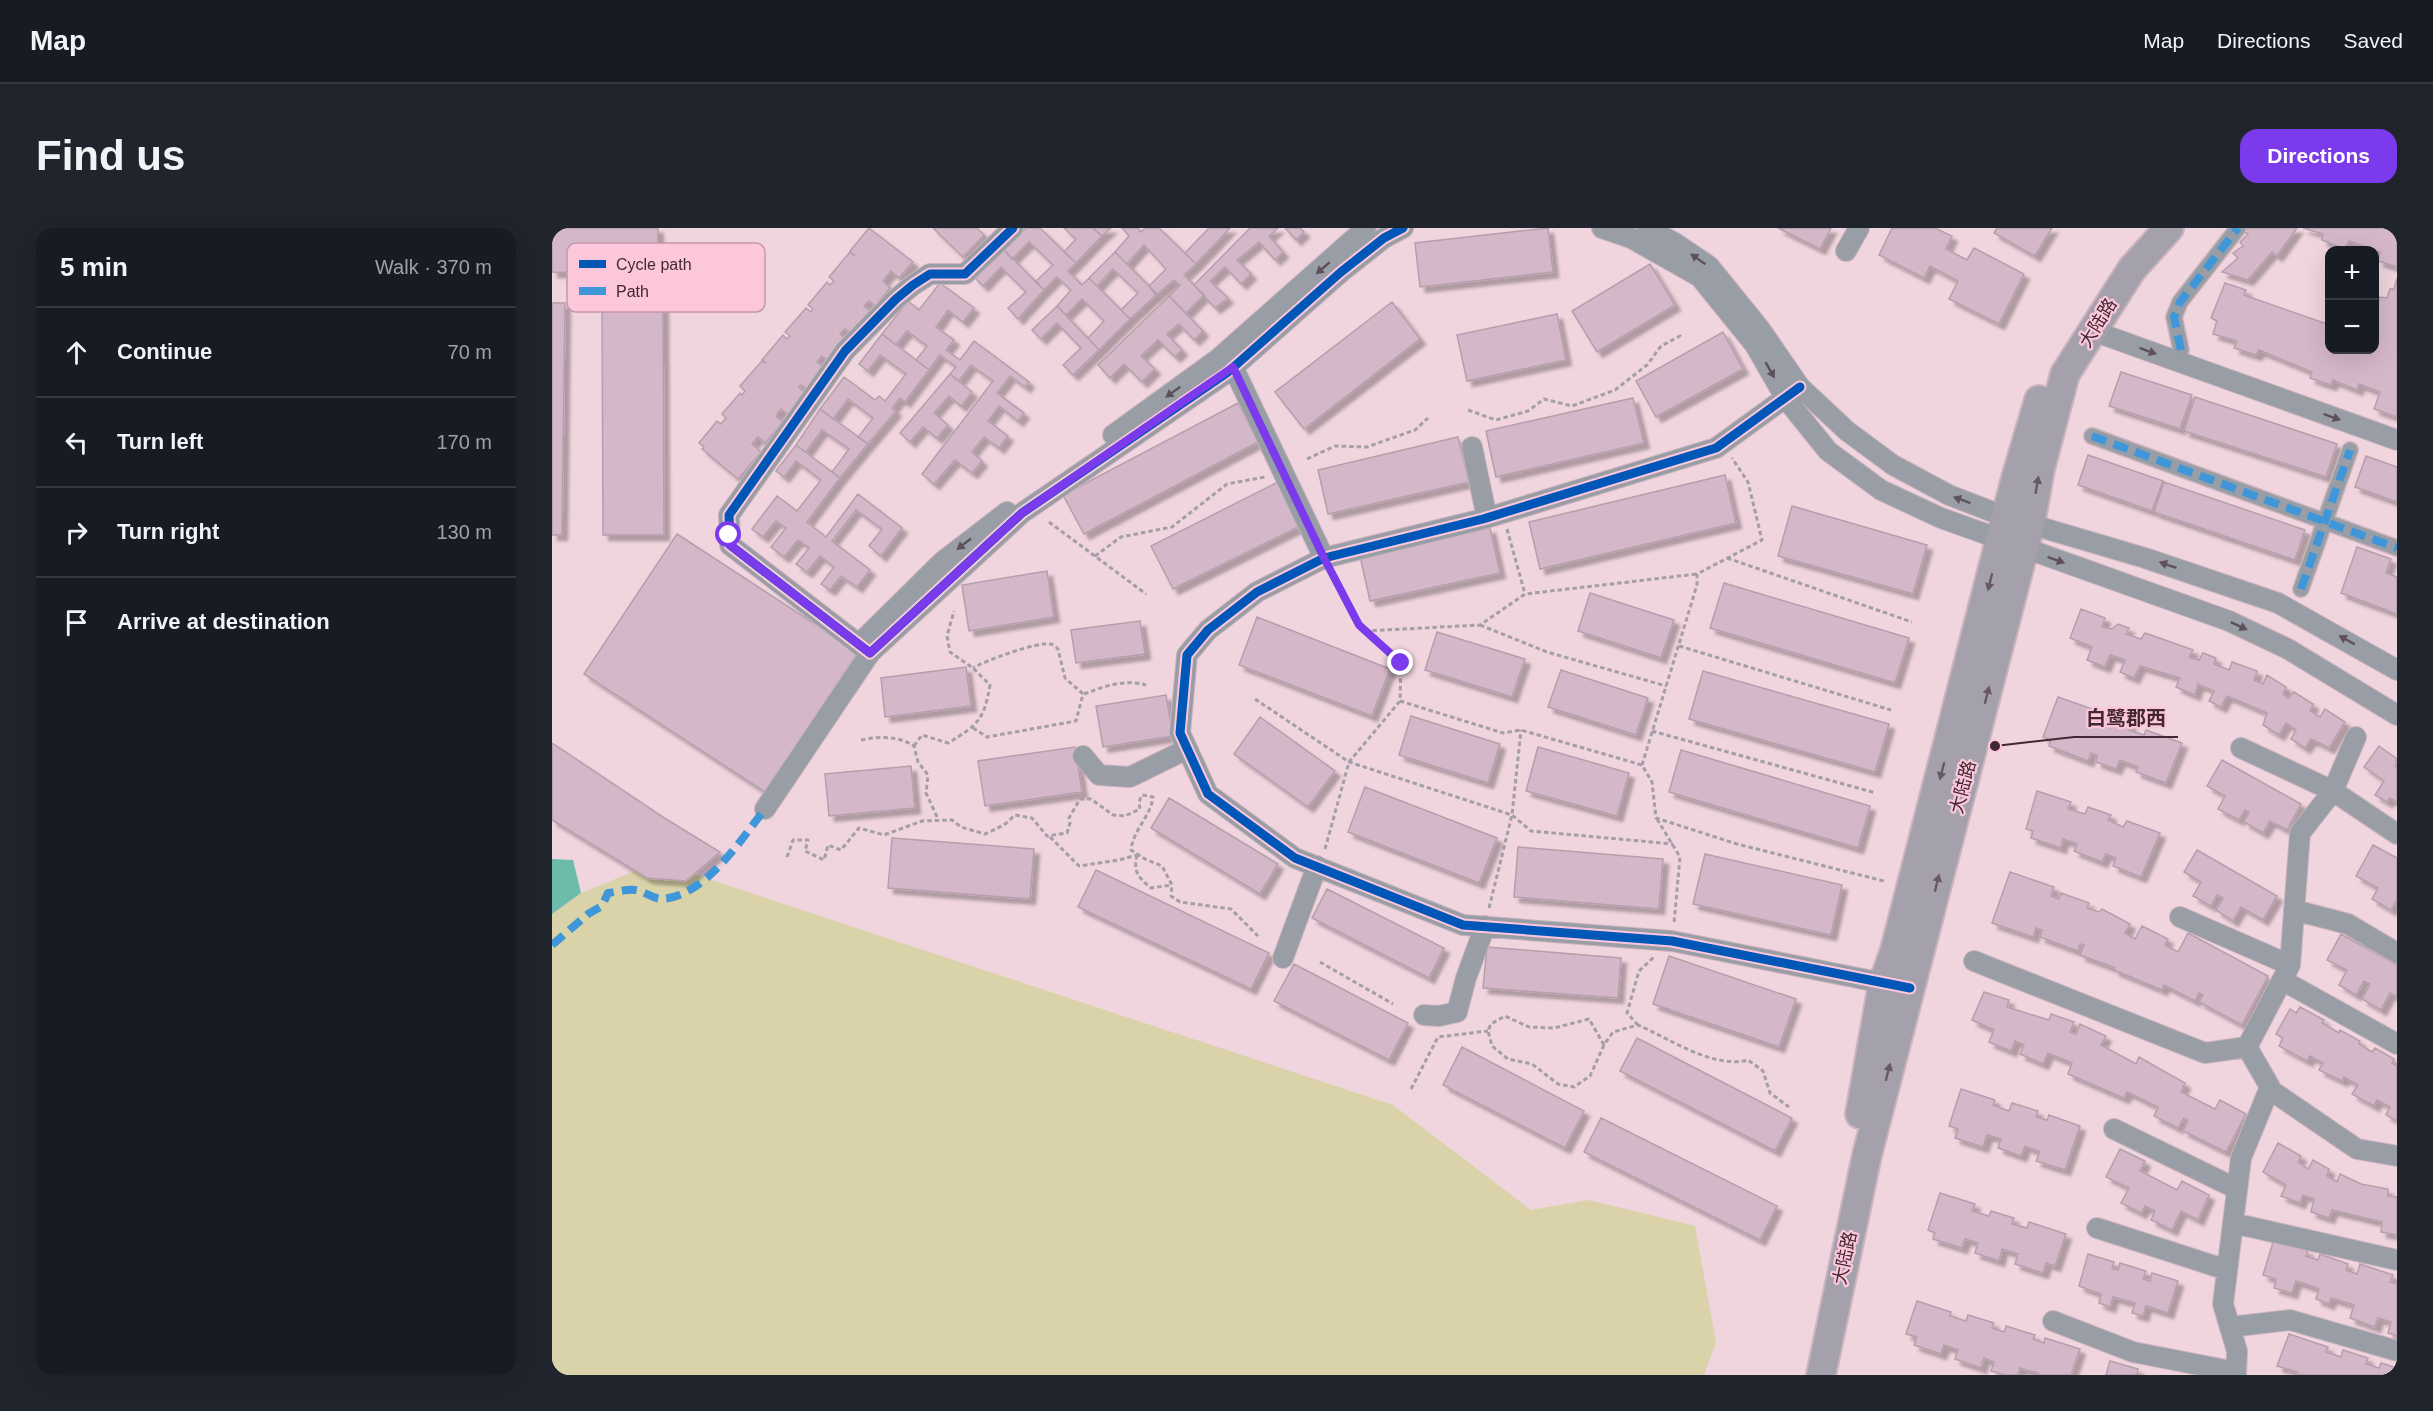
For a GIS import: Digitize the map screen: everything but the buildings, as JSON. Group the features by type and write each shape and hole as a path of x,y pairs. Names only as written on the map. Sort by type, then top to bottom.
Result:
{"main road":[{"name":"大陆路","path":"1821,1375 1867,1155 1897,986 1895,950 2015,532 2045,379 2099,292 2149,228"},
{"name":"大陆路","path":"2015,532 2040,469 2065,374 2132,269 2169,228"},
{"name":"大陆路","path":"1803,1375 1850,1170 1897,986"}],"street":[{"path":"865,648 730,545 729,515 845,351 889,306 930,274 965,274 1013,228"},
{"path":"765,809 865,648 942,562 1018,503 1218,359 1366,228"},
{"path":"865,648 1022,513 1233,367 1341,272 1384,238 1403,228"},
{"path":"1602,228 1631,238 1700,277 1793,393 1893,465 2015,532 2229,621 2288,649 2397,715"},
{"path":"1647,228 1675,243 1709,266 1760,329 1793,393 1828,451 1881,490 1941,518 2145,558 2278,603 2397,670"},
{"path":"1846,251 1859,228"},
{"path":"2181,350 2174,316 2180,302 2238,228"},
{"path":"2093,331 2397,440"},
{"path":"1233,367 1324,558"},
{"path":"1793,393 1716,448 1487,518 1324,558 1257,592 1208,630 1187,655 1180,733 1208,794 1295,858 1463,925 1672,940 1897,986"},
{"path":"2092,436 2397,548"},
{"path":"1472,447 1487,518"},
{"path":"2301,589 2323,521 2350,450"},
{"path":"2247,1047 2286,973 2300,833 2334,791 2356,737"},
{"path":"2241,748 2334,791 2397,834"},
{"path":"1083,756 1099,775 1130,777 1187,749"},
{"path":"1283,958 1318,867"},
{"path":"2294,910 2348,924 2397,953"},
{"path":"2180,918 2286,973 2397,1044"},
{"path":"1424,1015 1439,1016 1457,1012 1466,978 1485,926"},
{"path":"1974,961 2205,1053 2247,1047"},
{"path":"2247,1047 2269,1089 2357,1149 2397,1156"},
{"path":"2052,1321 2133,1352 2236,1374 2237,1350 2223,1304 2241,1158 2269,1089"},
{"path":"2114,1129 2237,1189"},
{"path":"2233,1223 2397,1260"},
{"path":"2097,1228 2227,1270"},
{"path":"2230,1327 2290,1320 2397,1352"}],"path":[{"path":"1468,410 1496,420 1528,411 1544,399 1572,406 1615,390 1647,364 1661,346 1680,336 1683,338"},
{"path":"1307,459 1335,446 1366,447 1415,430 1428,418"},
{"path":"1480,625 1525,594 1697,574 1762,540 1748,482 1723,444"},
{"path":"1095,556 1121,537 1172,527 1227,484 1260,479 1273,474"},
{"path":"1049,522 1146,594"},
{"path":"1506,525 1525,594"},
{"path":"1318,867 1349,762 1400,701 1401,663 1359,625 1324,558"},
{"path":"1727,558 1912,622"},
{"path":"1642,765 1697,585 1697,574"},
{"path":"914,746 922,735 948,743 973,728 986,709 990,685 973,668 950,652 947,636 954,611"},
{"path":"1365,631 1480,625 1547,652 1666,686"},
{"path":"973,668 983,662 1027,648 1050,644 1058,649 1065,678 1083,694"},
{"path":"1678,646 1891,710"},
{"path":"1083,694 1112,684 1133,681 1146,685"},
{"path":"973,728 987,737 1076,721 1083,694"},
{"path":"1255,699 1349,762 1512,814 1531,831 1672,844"},
{"path":"1400,701 1503,734 1521,730 1642,765 1652,782 1656,818 1680,857 1672,940 1639,971 1628,1013 1638,1025 1717,1061 1737,1063 1748,1060 1763,1071 1770,1093 1789,1107"},
{"path":"1485,926 1512,814 1521,730"},
{"path":"1652,731 1876,793"},
{"path":"861,740 885,737 905,740 914,746 918,762 928,775 926,793 938,819"},
{"path":"1049,836 1067,833 1069,818 1080,799 1091,799 1113,815 1125,816 1140,809 1139,802 1142,795 1153,797 1152,806 1132,843 1131,850 1162,866 1172,885 1171,896 1180,902 1231,909 1258,936"},
{"path":"787,857 793,840 808,840 805,851 824,860 828,845 841,850 859,828 884,835 922,821 938,819 952,820 961,827 986,834 1004,825 1015,815 1032,818 1047,836 1079,866 1137,855"},
{"path":"1656,818 1737,844 1884,881"},
{"path":"1137,855 1134,867 1138,877 1151,888 1172,885"},
{"path":"1320,962 1393,1004"},
{"path":"1604,1045 1588,1019 1554,1028 1529,1026 1505,1017 1491,1024 1488,1031 1492,1046 1508,1059 1532,1064 1558,1084 1574,1087 1590,1076 1604,1045 1613,1032 1638,1025"},
{"path":"1411,1089 1438,1036 1488,1031"}],"shaded area":[{"path":"552,859 573,860 581,893 552,914"},
{"path":"657,862 1393,1105 1531,1210 1589,1200 1695,1226 1716,1342 1704,1375 552,1375 552,914 581,893"}],"marked path":[{"path":"2181,350 2174,317 2180,302 2238,228"},
{"path":"2092,436 2397,548"},
{"path":"2301,589 2350,450"},
{"path":"552,945 588,914 602,906 608,893 635,890 662,899 678,896 693,888 707,878 733,851 765,809"}],"cycle path":[{"path":"1013,228 965,274 930,274 896,299 845,351 729,515 730,545 870,653 1022,513 1228,372 1341,272 1384,238 1403,228"},
{"path":"1800,387 1716,448 1483,519 1324,558 1257,592 1208,630 1187,655 1180,733 1208,794 1295,858 1463,925 1672,941 1910,988"}],"place":[{"name":"白鹭郡西","path":"1995,746"}],"route":[{"path":"729,535 730,545 870,653 1022,513 1233,367 1324,558 1359,625 1401,663"}]}
